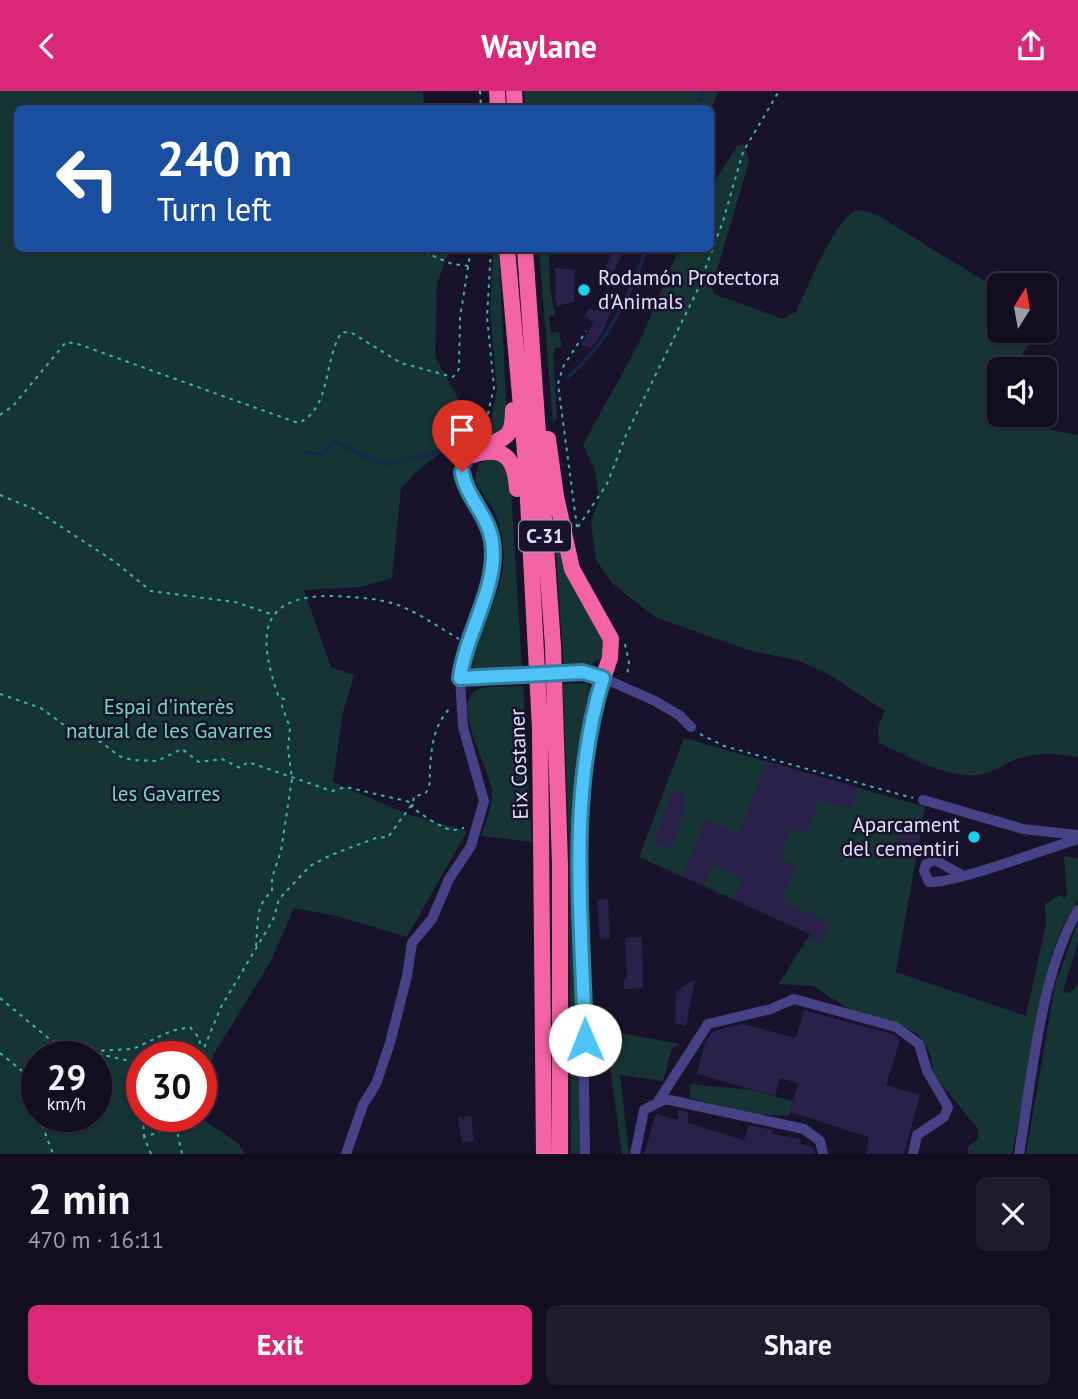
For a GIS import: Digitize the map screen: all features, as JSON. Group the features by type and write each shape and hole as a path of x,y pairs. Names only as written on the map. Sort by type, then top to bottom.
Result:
{"highway":[{"name":"Eix Costaner","path":"507,252 513,346 526,463 541,818 544,1154"},
{"name":"Eix Costaner","path":"525,252 553,660 560,864 560,1154"},
{"path":"528,295 564,541 581,589 611,639 610,658 603,678"},
{"path":"473,455 506,438 512,430 513,346"},
{"path":"473,455 498,452 516,469 541,818"}],"street":[{"path":"346,1154 363,1105 376,1084 390,1042 407,976 412,943 432,919 449,879 471,846 484,801 463,727 460,703 460,678 466,643 487,594 492,558 492,540 486,521 464,484 462,472 473,455"},
{"path":"460,678 583,672 603,678 679,715 691,727"},
{"path":"585,1154 580,791 588,733 603,678"},
{"path":"923,800 1023,829 1078,837"},
{"path":"962,875 1078,837"},
{"path":"1019,1154 1052,975 1061,943 1078,910"},
{"path":"659,1100 708,1024 771,1009 789,999 802,1000 896,1027 919,1044 927,1072 948,1107 944,1117 917,1135 913,1154"},
{"path":"635,1154 642,1115 648,1105 659,1100 672,1099 804,1129 820,1141 823,1154"}],"path":[{"path":"714,244 743,152 779,91"},
{"path":"424,252 452,264 469,266"},
{"path":"0,415 13,406 66,342 298,423 310,418 318,407 342,332 352,334 401,363 453,377 459,369 460,318 471,252"},
{"path":"483,434 494,387 487,326 491,252"},
{"path":"586,331 563,367 558,384 577,528 607,484 626,435 696,291 711,252"},
{"path":"0,495 34,509 114,562 150,591 235,602 272,615"},
{"path":"256,946 259,907 263,898 272,892 272,877 281,851 292,779 288,748 290,728 282,706 284,699 279,698 266,664 266,638 272,615 288,601 320,596 358,597 394,604 466,643"},
{"path":"623,637 629,662 623,687"},
{"path":"0,694 41,708 76,734 102,742 119,756 132,761 156,761 181,749 199,762 222,759 240,768 248,762 332,791 346,787 413,803"},
{"path":"460,703 452,706 437,722 429,771 431,783 425,794 414,796 412,807 442,827 454,830 477,824"},
{"path":"691,727 724,745 923,800"},
{"path":"206,1041 221,1007 273,920 279,899 310,866 376,838 387,837 413,803"},
{"path":"0,998 54,1041"},
{"path":"150,1041 171,1031 190,1027 200,1041"},
{"path":"0,1053 21,1070"},
{"path":"44,1132 53,1154"},
{"path":"144,1132 151,1154"},
{"path":"144,1137 160,1132"},
{"path":"176,1132 182,1154"}],"green space":[{"name":"Espai d'interès natural de les Gavarres","path":"0,91 423,91 424,105 14,105 14,252 449,252 437,283 435,357 464,409 456,441 416,472 401,489 392,578 361,587 304,590 331,667 354,675 343,712 333,782 407,814 467,831 407,937 337,916 294,908 270,963 217,1049 217,1041 126,1041 126,1132 217,1132 217,1129 238,1143 245,1154 0,1154"},
{"path":"524,91 719,91 713,105 525,105"},
{"path":"744,144 749,162 712,287 714,294 783,319 796,312 830,241 847,217 862,210 882,218 987,283 987,343 1030,343 1022,357 987,357 987,427 1040,427 1078,435 1078,757 1030,755 978,775 952,773 927,765 879,743 878,727 885,711 828,674 800,661 748,650 655,617 613,584 596,560 591,522 599,499 595,470 583,445 640,341 678,252 714,252 714,182 737,146"},
{"path":"493,252 499,252 507,425 487,441 497,389 490,311"},
{"path":"539,252 549,252 550,289 555,315 549,316 551,333 559,332 562,347 556,348 553,355 557,417 553,424"},
{"path":"496,458 503,462 510,473 522,669 476,669 472,666 496,594 504,559 497,518 475,480 479,463"},
{"path":"552,498 576,590 606,641 603,657 592,664 564,666"},
{"path":"587,683 592,691 584,733 581,1154 571,1154 569,848 563,684"},
{"path":"523,686 532,842 481,836 490,810 492,794 468,711 469,699 475,691 492,687"},
{"path":"684,738 925,807 896,972 1026,1016 1046,924 1045,904 1059,895 1065,898 1064,856 1078,858 1078,900 1063,925 1051,957 1012,1154 968,1154 968,1147 978,1139 978,1129 934,1075 930,1053 918,1034 901,1025 849,1009 813,986 779,984 810,934 639,857"},
{"path":"1078,922 1078,941 1063,992 1069,993 1078,984 1078,1154 1026,1154 1055,985"},
{"path":"605,1030 680,1044 672,1048 663,1081 620,1075 629,1154 622,1154"},
{"path":"690,1084 751,1090 793,1101 789,1116 756,1114 690,1098"}],"building":[{"path":"613,252 623,252 608,285 599,281"},
{"path":"555,268 575,270 574,302 556,306"},
{"path":"601,301 613,307 602,333 592,348 581,345 594,322 584,317 589,308 596,311"},
{"path":"766,761 857,787 851,809 818,800 807,834 791,828 780,859 796,865 782,901 825,920 823,923 829,926 821,943 810,938 810,934 734,899 742,878 712,865 704,886 683,876 705,819 739,833"},
{"path":"672,790 685,794 684,799 687,800 671,850 653,843"},
{"path":"901,828 921,831 917,856 897,852"},
{"path":"608,899 610,938 600,939 597,900"},
{"path":"642,937 643,988 624,989 624,979 627,979 625,938"},
{"path":"695,979 686,1026 675,1023 676,991"},
{"path":"804,1010 892,1034 900,1040 886,1085 920,1095 904,1154 866,1154 869,1137 790,1112 798,1083 780,1078 775,1096 697,1074 705,1043 713,1031 743,1024 796,1038"},
{"path":"678,1110 688,1112 688,1123 744,1140 749,1125 773,1130 772,1134 800,1139 799,1143 813,1147 815,1154 644,1154 656,1114 678,1120"},
{"path":"471,1116 474,1141 462,1142 458,1118"}],"waterway":[{"path":"696,105 704,91"},
{"path":"568,377 594,351 616,318 645,252"},
{"path":"306,453 324,454 334,441 370,459 390,464 473,444"}],"place":[{"name":"Rodamón Protectora d'Animals","path":"584,290"},
{"name":"Aparcament del cementiri","path":"974,837"}],"route":[{"path":"462,472 464,484 486,521 492,540 492,558 489,585 466,643 460,678 583,672 603,678 588,733 580,791 585,1040"}],"park label":[{"name":"les Gavarres","path":"166,794"}]}
